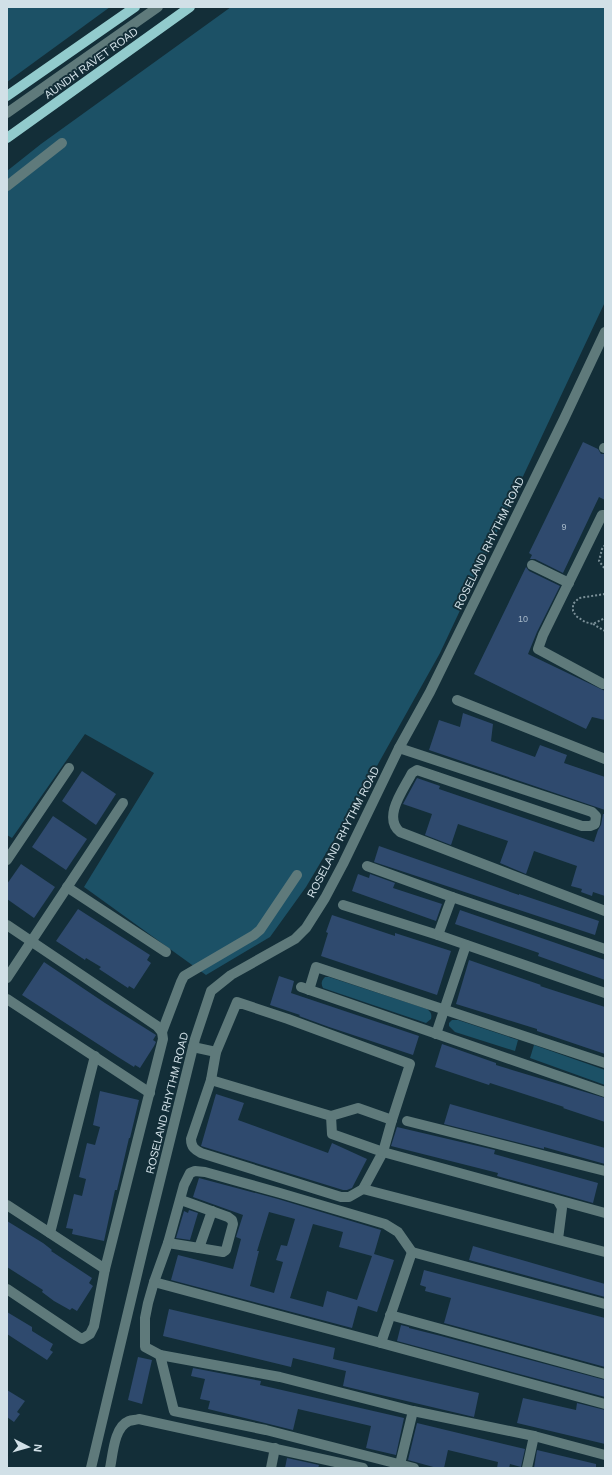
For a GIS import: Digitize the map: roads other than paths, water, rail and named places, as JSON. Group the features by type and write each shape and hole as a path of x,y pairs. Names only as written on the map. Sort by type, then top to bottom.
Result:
{"main road":[{"name":"AUNDH RAVET ROAD","path":"7,96 135,7"},
{"name":"AUNDH RAVET ROAD","path":"7,138 189,8"}],"street":[{"path":"7,113 158,7"},
{"path":"7,186 62,143"},
{"name":"ROSELAND RHYTHM ROAD","path":"91,1468 142,1252 193,1047 210,991 231,975 295,939 306,928 325,898 400,748 430,692 561,426 605,332"},
{"path":"605,515 602,514 538,649 605,684"},
{"path":"532,565 569,583"},
{"path":"457,700 605,759"},
{"path":"400,748 592,812 596,816 595,824 590,826 582,826 417,770 412,773 396,804 392,822 394,828 400,832 605,911"},
{"path":"7,860 11,846 68,768"},
{"path":"7,978 122,803"},
{"path":"367,866 452,897 605,949"},
{"path":"7,1289 76,1336 82,1339 90,1334 94,1326 105,1269 163,1039 162,1032 184,976 254,936 260,930 297,875"},
{"path":"67,887 166,952"},
{"path":"438,935 452,897"},
{"path":"343,905 438,935 605,993"},
{"path":"7,925 157,1026 162,1032"},
{"path":"436,1034 466,945"},
{"path":"605,1063 316,966 305,988 605,1092"},
{"path":"7,999 150,1092"},
{"path":"237,1002 288,1019 410,1064 383,1152 363,1189 349,1197 341,1197 202,1154 195,1150 191,1145 191,1139 211,1080 216,1052 237,1002"},
{"path":"193,1047 216,1052"},
{"path":"50,1233 95,1056"},
{"path":"211,1080 330,1116 358,1108 392,1120"},
{"path":"330,1116 332,1134 383,1152 605,1213"},
{"path":"407,1121 605,1171"},
{"path":"605,1304 412,1252 398,1232 385,1224 280,1192 206,1172 195,1171 190,1173 184,1185 168,1243 154,1282 145,1318 145,1347 160,1354 280,1377 413,1411 534,1436 605,1455"},
{"path":"363,1189 605,1252"},
{"path":"168,1243 219,1253 226,1250 233,1224 232,1220 228,1217 181,1200"},
{"path":"558,1201 562,1208 558,1239"},
{"path":"7,1205 105,1269"},
{"path":"199,1248 212,1211"},
{"path":"381,1343 412,1252"},
{"path":"154,1282 605,1404"},
{"path":"390,1315 605,1374"},
{"path":"160,1354 174,1411 266,1430 414,1468"},
{"path":"400,1464 413,1411"},
{"path":"110,1468 116,1439 122,1426 130,1420 139,1419 362,1468"},
{"path":"527,1468 534,1436"},
{"path":"271,1468 275,1448"}]}
